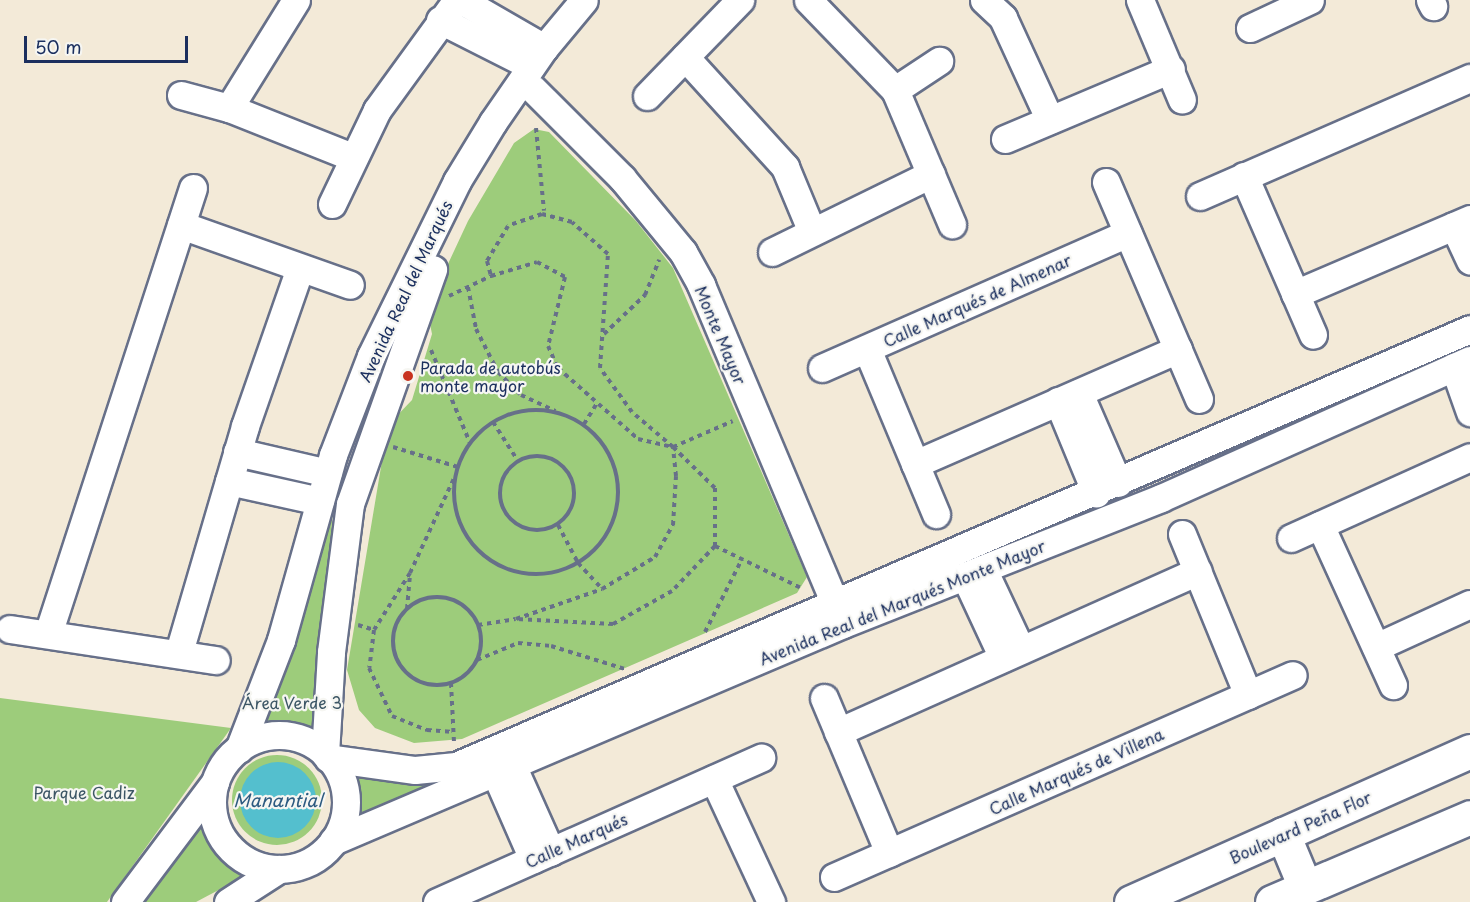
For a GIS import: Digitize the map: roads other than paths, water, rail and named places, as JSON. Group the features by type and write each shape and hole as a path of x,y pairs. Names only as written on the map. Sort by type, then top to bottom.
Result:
{"main road":[{"name":"Boulevard Peña Flor","path":"1131,902 1470,751"},
{"path":"1272,902 1470,817"},
{"path":"1283,834 1305,887"}],"street":[{"path":"229,108 296,0"},
{"name":"Avenida Real del Marqués","path":"239,749 281,640 328,473 371,356 457,181 584,0"},
{"name":"Avenida Real del Marqués","path":"327,756 331,652 350,504 415,312 465,193 536,67 604,0"},
{"path":"808,0 895,90 952,224"},
{"path":"984,0 1003,18 1050,120"},
{"path":"1140,0 1171,69 1182,100"},
{"path":"647,96 685,57 730,3"},
{"path":"1250,28 1295,3"},
{"path":"332,204 352,158 377,110 452,7"},
{"name":"Monte Mayor","path":"452,7 536,67 665,228 701,285 839,614"},
{"path":"685,57 784,167 812,232"},
{"path":"895,90 939,61"},
{"path":"1005,139 1171,69"},
{"path":"1200,196 1470,78"},
{"path":"181,95 229,108 352,158"},
{"path":"771,252 931,174"},
{"path":"1244,176 1313,335"},
{"path":"1106,182 1199,399"},
{"path":"48,634 193,188"},
{"path":"1295,294 1462,222 1470,261"},
{"path":"181,225 350,285"},
{"name":"Calle Marqués de Almenar","path":"936,514 867,349 1128,233"},
{"path":"179,652 237,452 300,268"},
{"name":"Avenida Real del Marqués Monte Mayor","path":"333,841 504,769 1107,488 1470,329"},
{"path":"822,368 867,349"},
{"path":"915,464 1178,349"},
{"path":"1462,364 1470,412"},
{"name":"Avenida Real del Marqués Monte Mayor","path":"327,756 415,770 456,766 696,664 839,614 974,572 1161,498 1462,364"},
{"path":"1068,397 1107,488"},
{"path":"237,452 328,473"},
{"path":"1291,538 1470,456"},
{"path":"228,481 320,501"},
{"path":"1320,525 1393,685"},
{"path":"1182,534 1248,695"},
{"path":"838,732 1198,571"},
{"path":"974,572 1012,654"},
{"path":"1376,647 1470,604"},
{"path":"10,628 179,652 216,660"},
{"name":"Calle Marqués de Villena","path":"834,877 1293,675"},
{"path":"824,698 889,853"},
{"path":"125,902 215,782 224,763 239,749 256,740 283,736 310,743 327,756 344,786 346,806 333,841 319,856 300,866 279,869 258,866 240,857 225,842 215,824 212,803 215,782"},
{"name":"Calle Marqués","path":"437,902 761,758"},
{"path":"504,769 542,855"},
{"path":"714,779 770,902"},
{"path":"228,902 279,869"}],"water":[{"name":"Manantial","path":"278,762 292,765 305,773 313,786 316,800 313,814 305,827 292,835 278,838 264,835 251,827 243,814 240,800 243,786 251,773 264,765"}],"place":[{"name":"Parada de autobús monte mayor","path":"408,376"}],"park label":[{"name":"Área Verde 3","path":"292,702"},
{"name":"Parque Cadiz","path":"84,792"}]}
